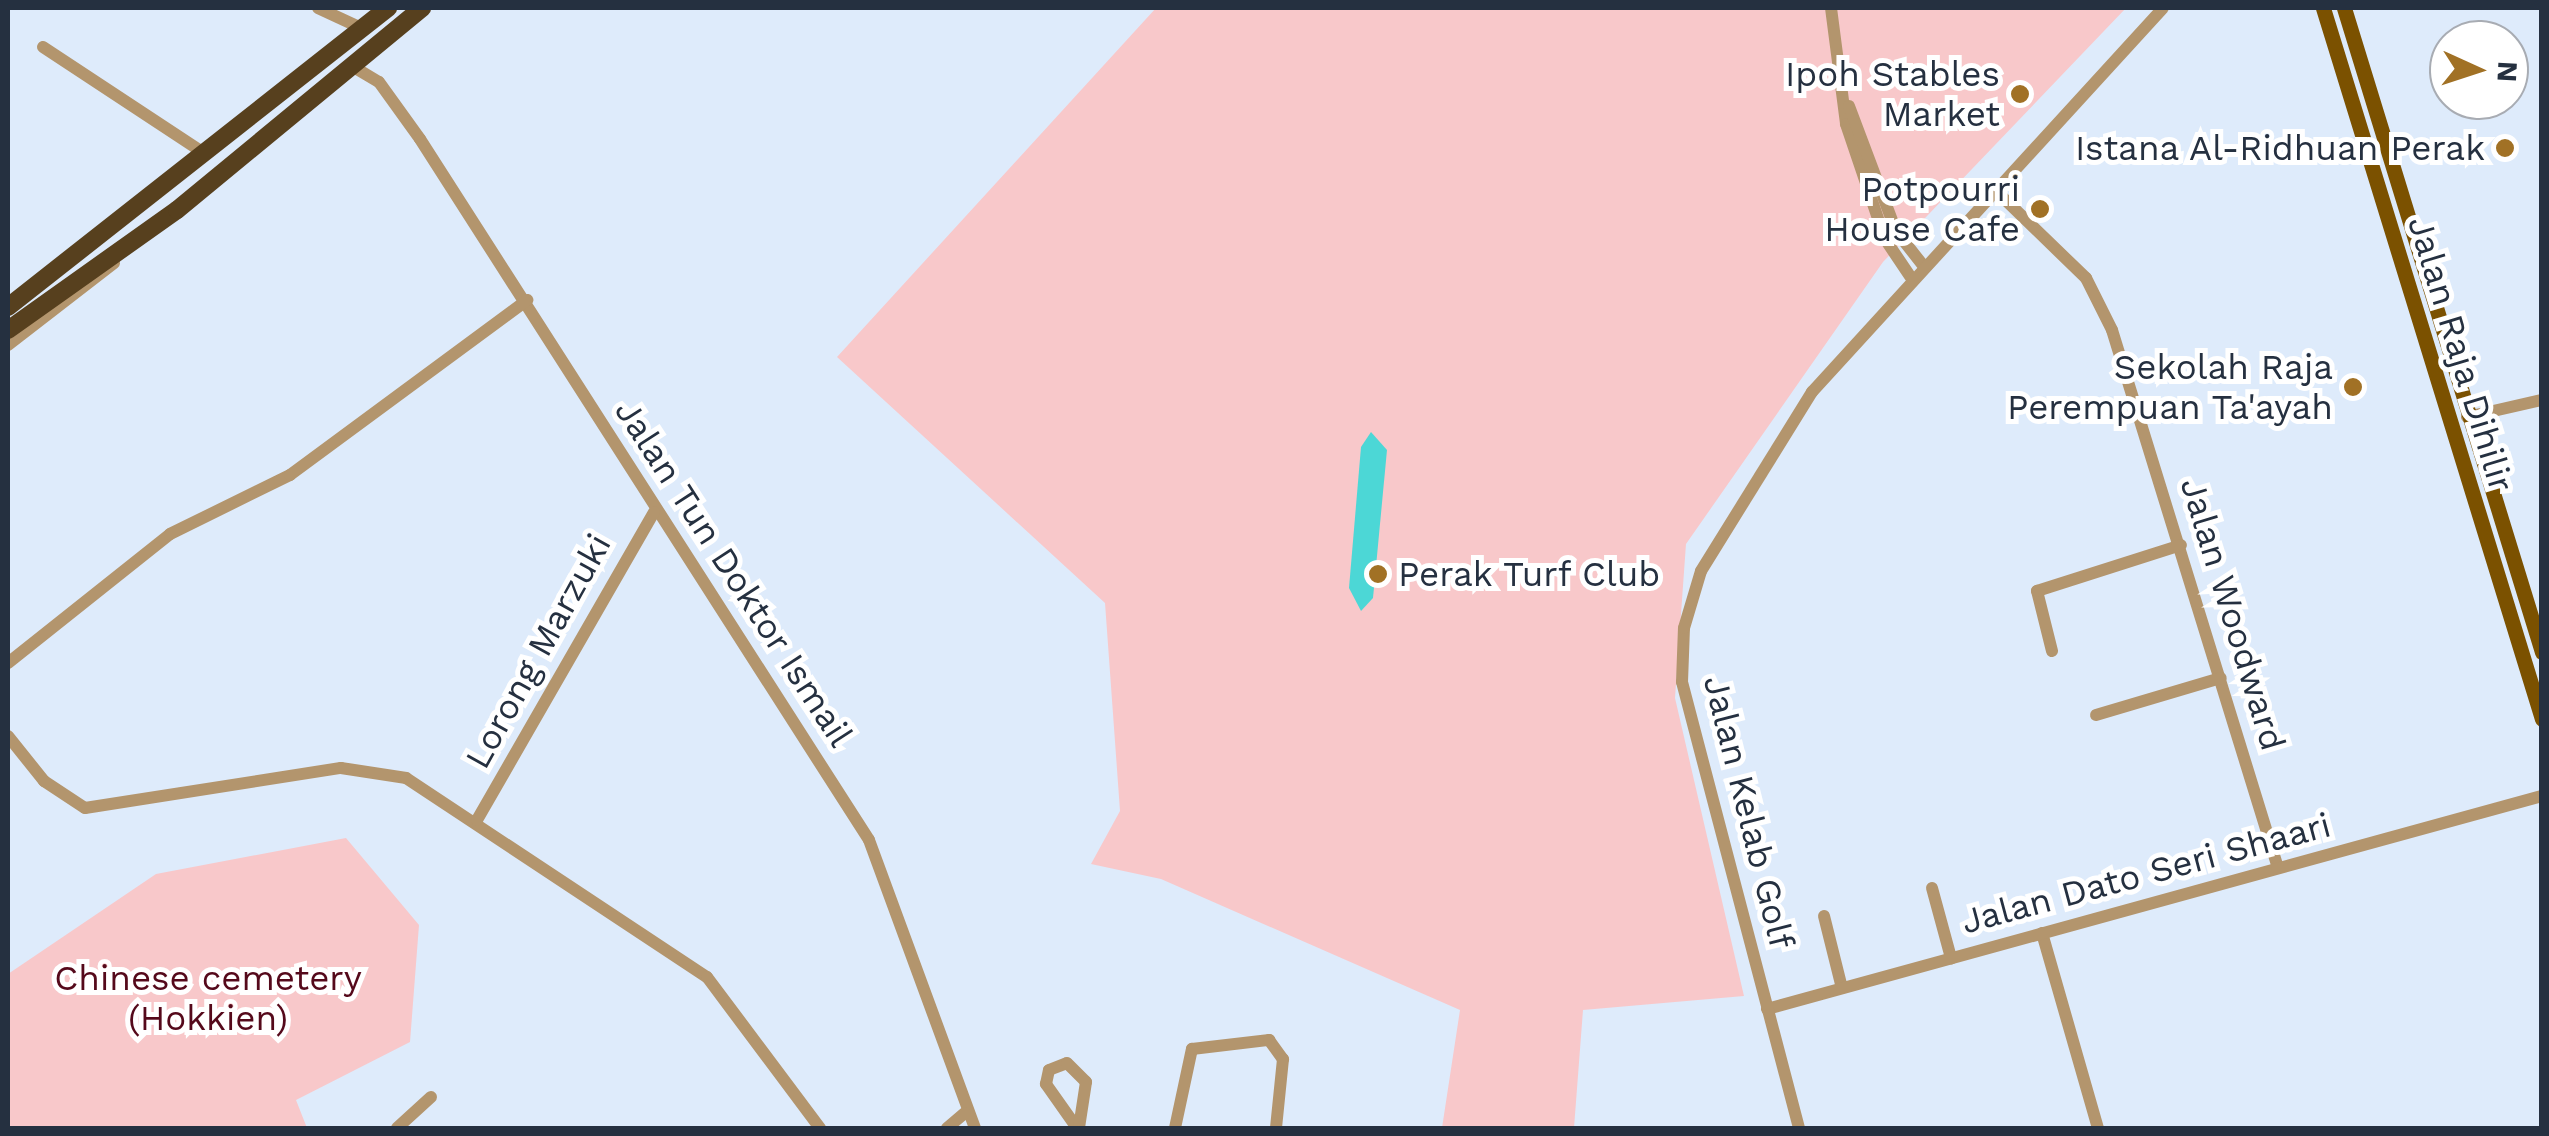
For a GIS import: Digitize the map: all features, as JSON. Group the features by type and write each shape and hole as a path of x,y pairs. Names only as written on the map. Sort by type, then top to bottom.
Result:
{"highway":[{"path":"10,304 388,8"},
{"path":"8,330 146,234 422,8"}],"main road":[{"name":"Jalan Raja Dihilir","path":"2324,8 2542,718"},
{"name":"Jalan Raja Dihilir","path":"2344,8 2542,652"}],"street":[{"path":"318,8 329,20 361,28"},
{"path":"1831,8 1846,99 1885,240 1910,276"},
{"name":"Jalan Kelab Golf","path":"1992,188 2152,8"},
{"name":"Jalan Kelab Golf","path":"1799,1128 1682,682 1684,628 1701,571 1812,392 1910,276 2163,8"},
{"path":"328,54 329,20"},
{"path":"376,46 378,82"},
{"path":"42,47 205,154"},
{"name":"Jalan Tun Doktor Ismail","path":"352,66 378,82 527,300 654,512 869,840 965,1113 975,1128"},
{"path":"1846,99 1896,231 1922,264"},
{"name":"Jalan Woodward","path":"1992,188 2094,287 2181,545 2278,868"},
{"path":"8,345 146,234"},
{"path":"8,663 170,534 290,475 527,300"},
{"path":"2467,417 2542,400"},
{"name":"Lorong Marzuki","path":"478,820 654,512"},
{"path":"2052,650 2037,591 2181,545"},
{"path":"2096,715 2221,678"},
{"path":"8,736 44,781 85,808 365,766 478,820 707,977 820,1128"},
{"name":"Jalan Dato Seri Shaari","path":"1767,1009 2542,796"},
{"path":"1932,888 1951,958"},
{"path":"1824,916 1842,988"},
{"path":"2042,933 2098,1128"},
{"path":"1175,1128 1192,1049 1269,1040 1284,1059 1276,1128"},
{"path":"1067,1062 1086,1082 1078,1128 1046,1084 1049,1070 1067,1062"},
{"path":"397,1128 432,1097"},
{"path":"947,1128 965,1113"}],"green space":[{"name":"Perak Turf Club","path":"1156,8 2126,8 1883,262 1686,544 1675,698 1744,996 1583,1010 1574,1128 1442,1128 1460,1010 1161,879 1091,864 1120,811 1105,603 837,357"},
{"name":"Chinese cemetery (Hokkien)","path":"346,838 419,925 410,1042 296,1100 307,1128 8,1128 8,974 156,874"}],"shaded area":[{"path":"1371,432 1387,450 1373,598 1361,611 1349,588 1361,447"}],"place":[{"name":"Ipoh Stables Market","path":"2020,94"},
{"name":"Istana Al-Ridhuan Perak","path":"2505,148"},
{"name":"Potpourri House Cafe","path":"2040,209"},
{"name":"Sekolah Raja Perempuan Ta'ayah","path":"2353,387"},
{"name":"Perak Turf Club","path":"1378,574"}]}
